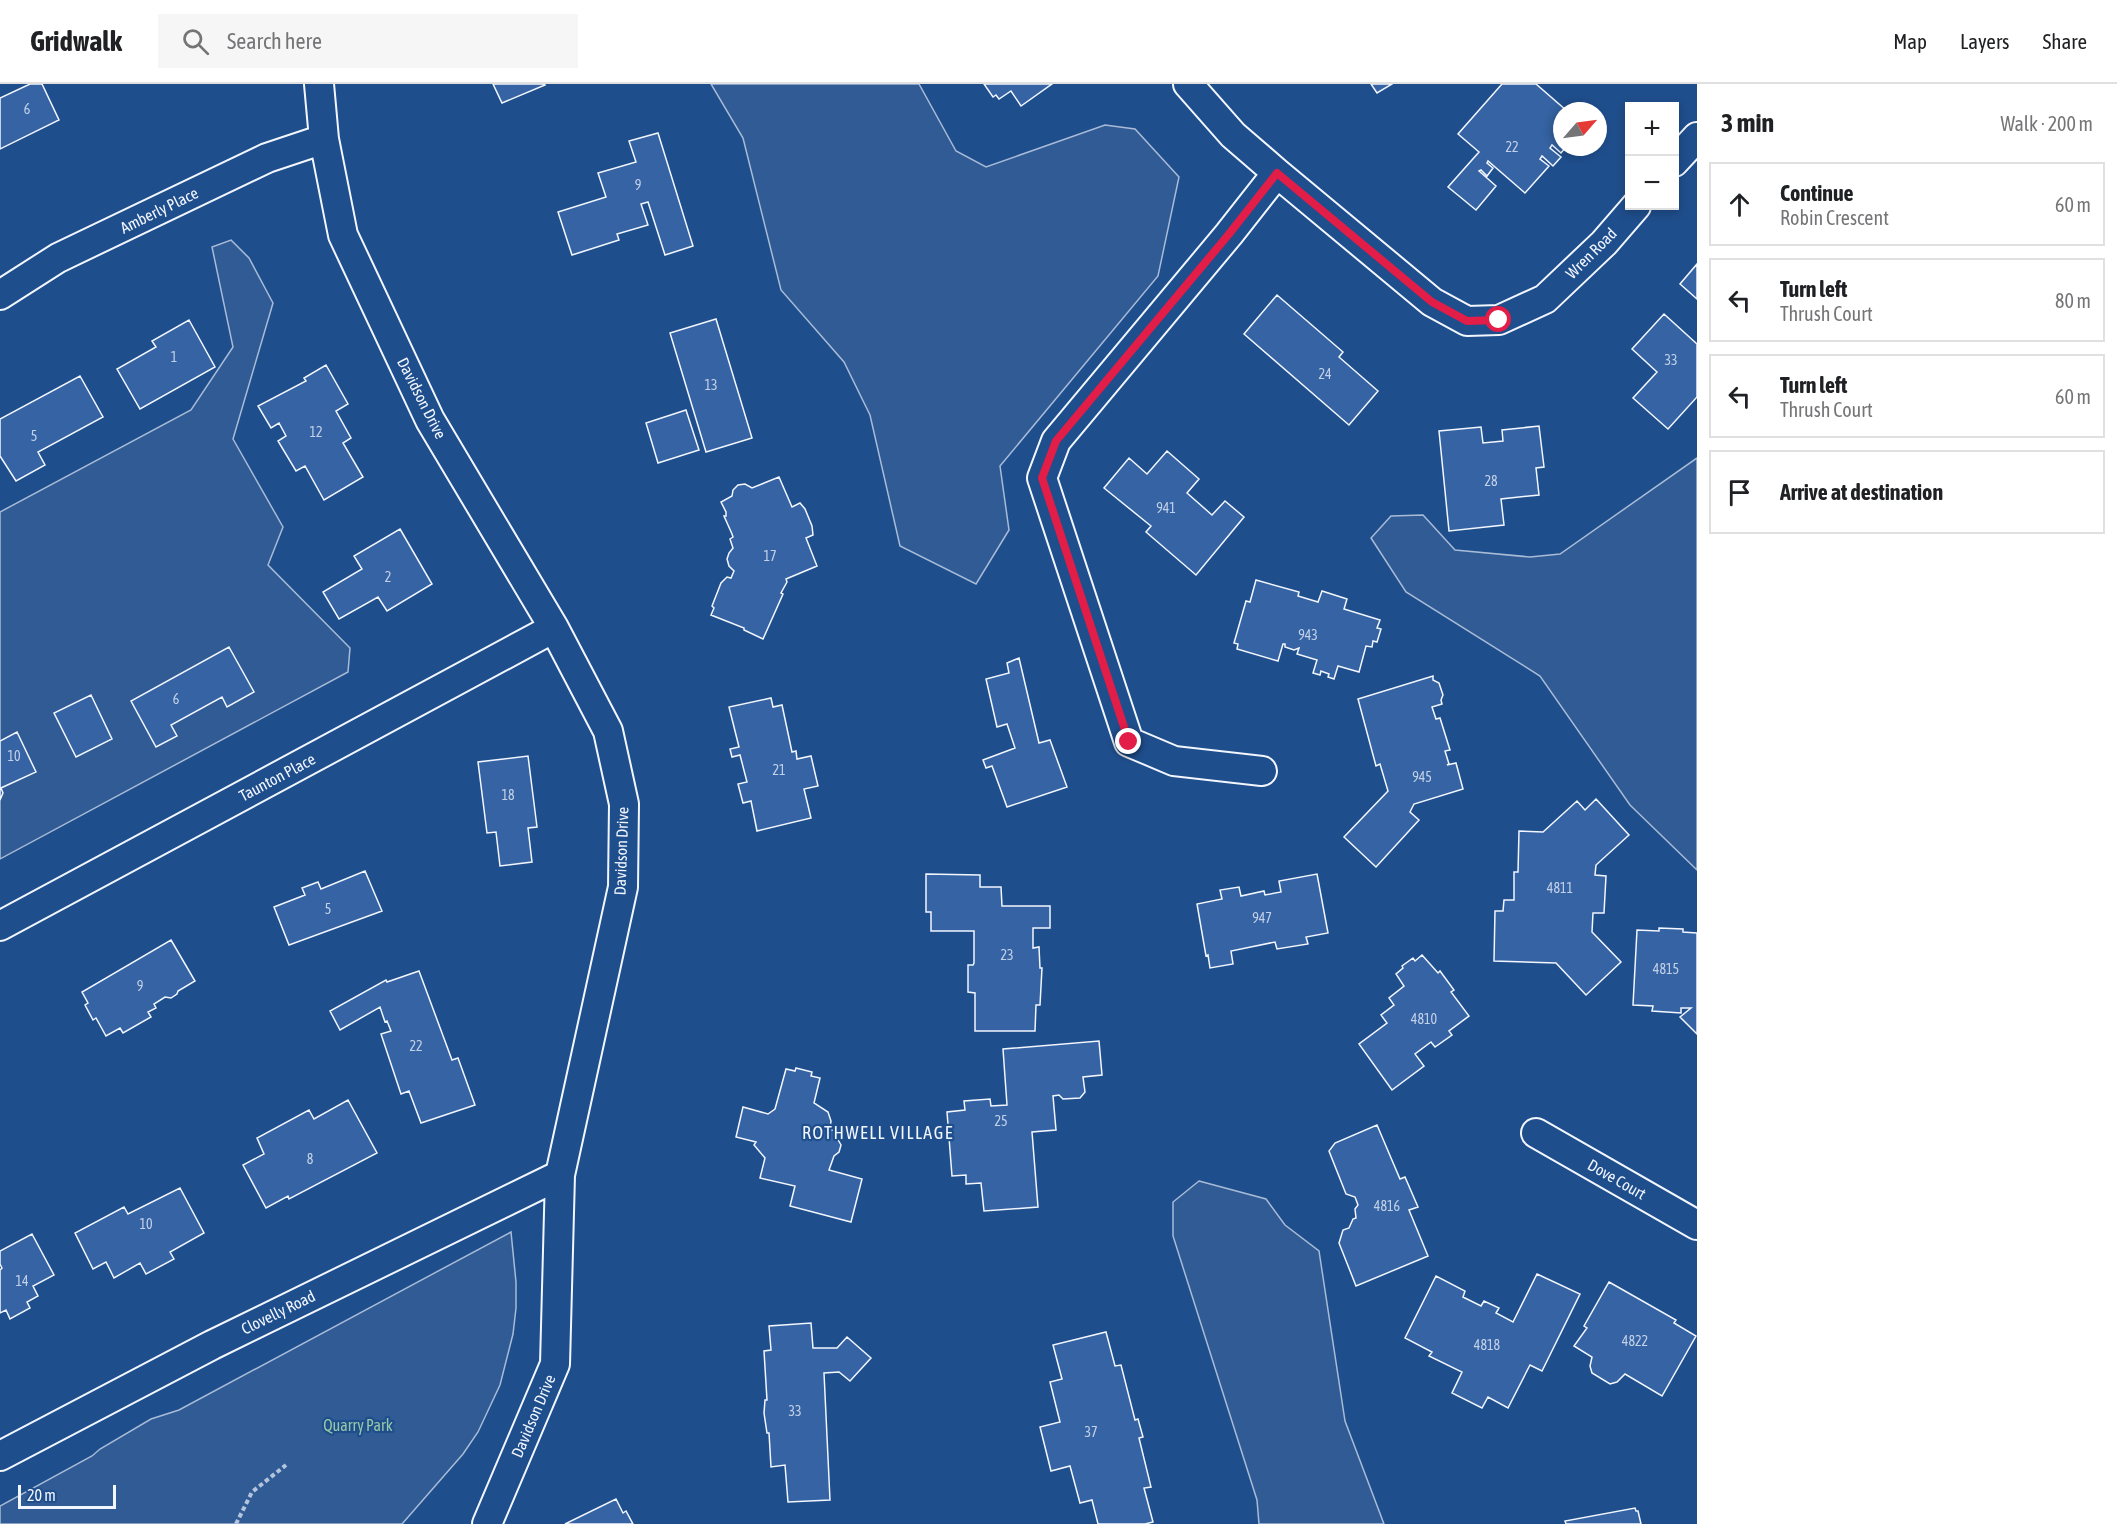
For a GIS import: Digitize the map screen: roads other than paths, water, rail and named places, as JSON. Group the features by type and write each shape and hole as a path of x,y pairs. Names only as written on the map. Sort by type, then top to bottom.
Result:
{"street":[{"name":"Davidson Drive","path":"319,84 324,138 344,236 430,420 554,628 608,731 624,804 623,887 560,1175 555,1364 487,1524"},
{"name":"Wren Road","path":"1188,84 1233,135 1277,173 1432,302 1467,321 1499,320 1545,299 1604,243 1633,210"},
{"path":"1679,157 1697,137"},
{"name":"Amberly Place","path":"0,295 58,258 267,158 324,138"},
{"path":"1262,771 1174,761 1129,742 1042,478 1056,441 1277,173"},
{"name":"Taunton Place","path":"0,927 554,628"},
{"name":"Dove Court","path":"1536,1133 1697,1225"},
{"name":"Clovelly Road","path":"0,1456 212,1345 560,1175"}],"district":[{"name":"ROTHWELL VILLAGE","path":"878,1132"}],"park label":[{"name":"Quarry Park","path":"358,1425"}]}
